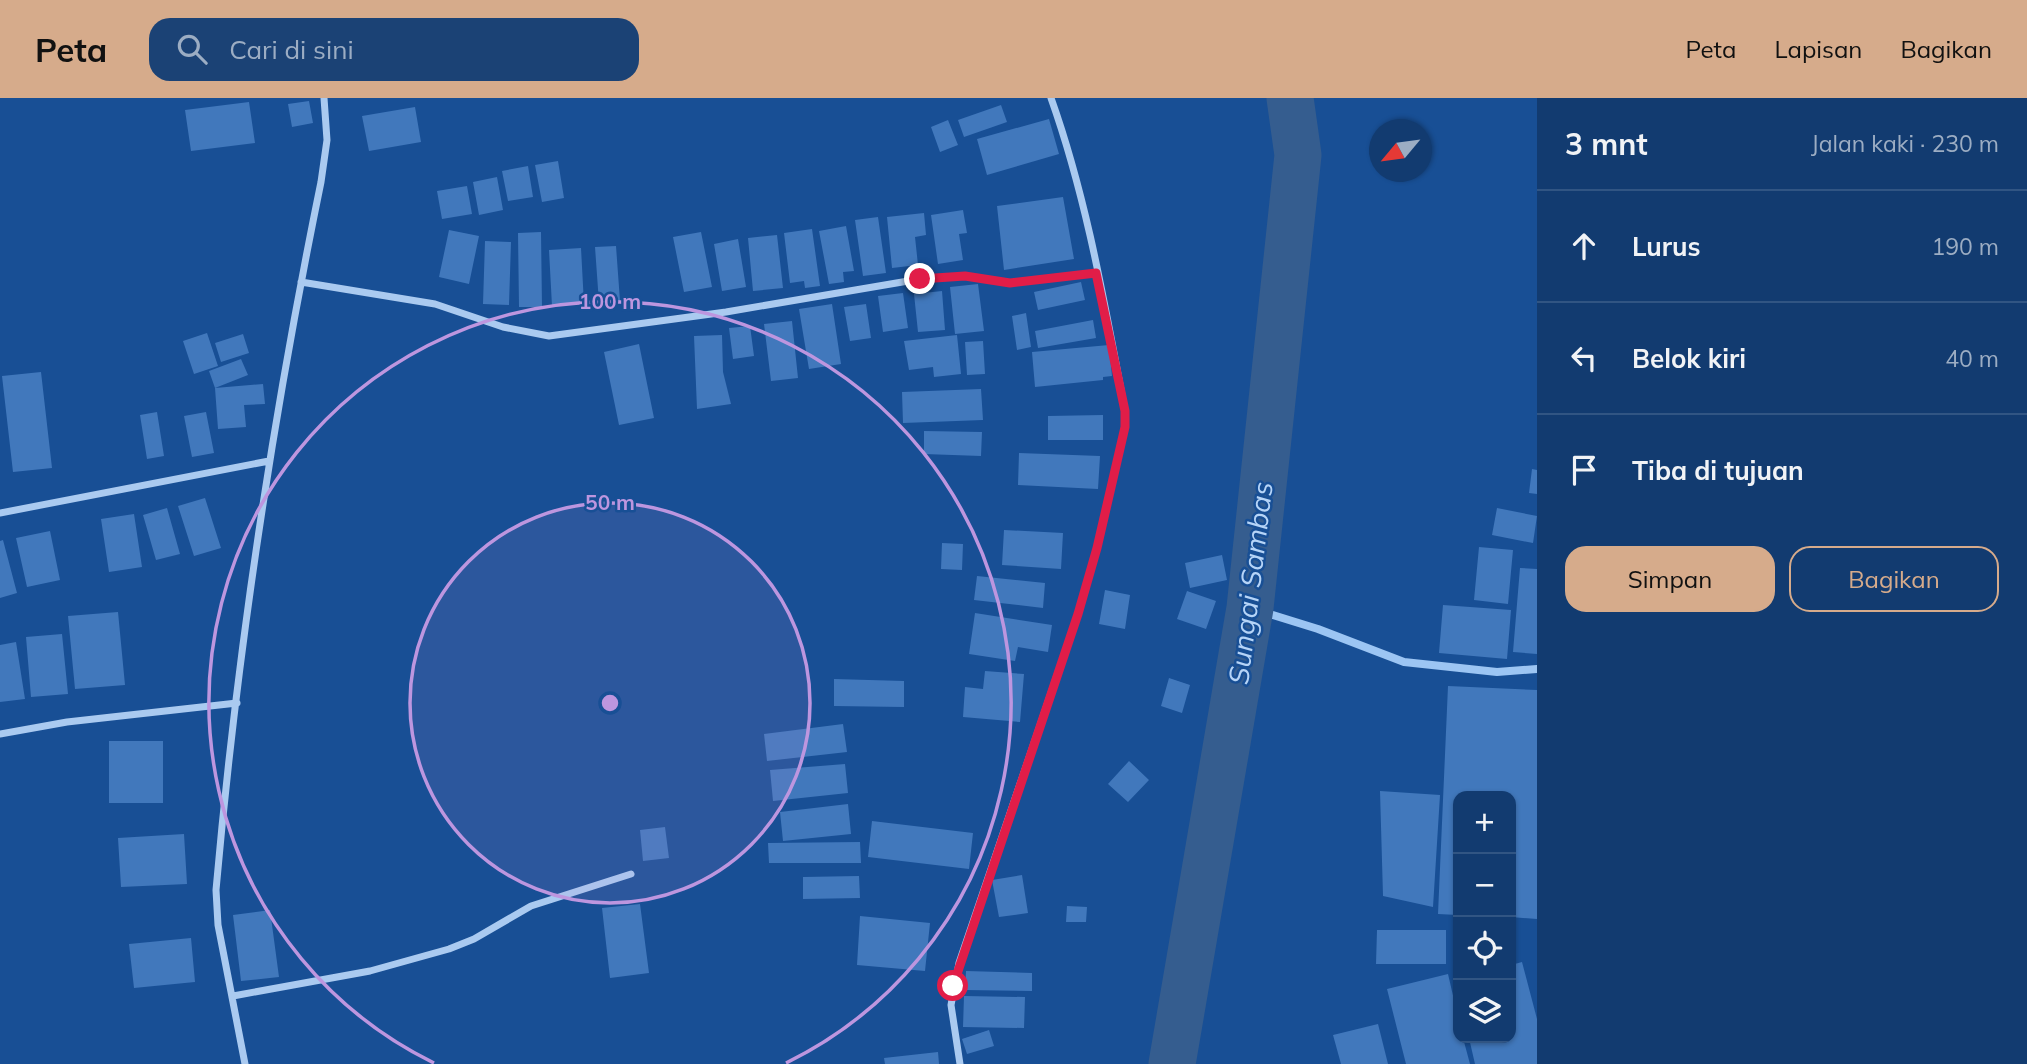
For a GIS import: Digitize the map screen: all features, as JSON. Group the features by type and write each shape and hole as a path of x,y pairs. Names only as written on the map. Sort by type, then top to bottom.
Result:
{"street":[{"path":"244,1064 218,925 216,890 269,461 327,140 324,98"},
{"path":"960,1064 951,1005 958,963 1078,614 1097,548 1125,427 1125,411 1085,214 1051,98"},
{"path":"301,282 423,301 503,327 548,336 726,312 920,279 965,276 1010,283 1096,273"},
{"path":"0,513 269,461"},
{"path":"0,734 67,722 237,703"},
{"path":"233,996 370,971 418,958 474,939 531,906 631,874"}],"building":[{"path":"309,101 313,123 292,127 288,104"},
{"path":"249,102 255,143 191,151 185,110"},
{"path":"1001,105 1007,122 964,137 958,120"},
{"path":"415,107 421,142 369,151 362,116"},
{"path":"1049,119 1059,154 987,175 977,139"},
{"path":"948,120 958,145 940,152 931,127"},
{"path":"558,161 564,198 542,202 535,165"},
{"path":"528,166 533,197 508,201 502,171"},
{"path":"497,177 503,210 479,215 473,182"},
{"path":"467,186 472,214 442,219 437,191"},
{"path":"1063,197 1074,259 1004,270 997,206"},
{"path":"963,210 967,233 959,234 963,260 938,264 931,215"},
{"path":"924,213 926,235 915,237 918,265 892,268 887,217"},
{"path":"878,217 886,273 863,276 855,220"},
{"path":"846,226 854,271 843,272 844,282 829,284 819,231"},
{"path":"812,229 820,286 805,288 804,281 790,283 784,233"},
{"path":"449,230 479,236 469,284 439,277"},
{"path":"541,232 542,307 519,307 518,233"},
{"path":"701,232 712,287 684,292 673,237"},
{"path":"777,235 783,288 753,291 748,238"},
{"path":"738,239 746,287 722,291 714,244"},
{"path":"485,241 511,242 509,305 483,304"},
{"path":"616,246 620,301 599,303 595,247"},
{"path":"581,248 584,304 552,306 549,250"},
{"path":"1081,282 1085,300 1038,310 1034,292"},
{"path":"978,284 984,331 955,334 950,287"},
{"path":"942,291 945,330 918,332 914,294"},
{"path":"903,293 908,328 883,332 878,296"},
{"path":"832,304 841,364 809,369 799,309"},
{"path":"866,304 871,338 850,341 844,307"},
{"path":"1026,313 1031,347 1017,350 1012,316"},
{"path":"1093,320 1096,338 1038,348 1035,331"},
{"path":"792,321 798,378 771,381 764,324"},
{"path":"750,326 754,356 733,359 729,328"},
{"path":"207,333 218,366 194,374 183,341"},
{"path":"243,334 249,353 221,362 215,343"},
{"path":"722,335 723,372 731,404 697,409 694,336"},
{"path":"957,335 961,374 934,377 933,367 909,370 904,341"},
{"path":"983,341 985,374 967,375 965,342"},
{"path":"639,344 654,418 619,425 604,352"},
{"path":"1109,345 1112,376 1103,377 1103,380 1035,387 1032,352"},
{"path":"241,359 248,375 215,388 209,371"},
{"path":"41,372 52,468 13,472 2,376"},
{"path":"263,384 265,404 244,405 246,427 218,429 215,388"},
{"path":"981,389 983,420 903,423 902,392"},
{"path":"157,412 164,456 147,459 140,415"},
{"path":"206,412 214,453 192,457 184,416"},
{"path":"1103,415 1103,440 1048,440 1048,416"},
{"path":"924,431 982,432 981,456 924,454"},
{"path":"1019,453 1100,456 1098,489 1018,485"},
{"path":"1532,469 1537,470 1537,494 1529,493"},
{"path":"205,498 221,548 194,556 178,506"},
{"path":"167,508 180,554 156,560 143,515"},
{"path":"1497,508 1537,516 1533,543 1492,535"},
{"path":"134,514 142,567 109,572 101,519"},
{"path":"1004,530 1063,533 1061,569 1002,565"},
{"path":"50,531 60,580 27,587 16,538"},
{"path":"3,540 17,593 0,598 0,541"},
{"path":"942,543 963,544 962,570 941,569"},
{"path":"1479,547 1513,550 1508,604 1474,600"},
{"path":"1222,555 1227,580 1190,588 1185,563"},
{"path":"1520,568 1537,569 1537,654 1513,652"},
{"path":"977,576 1045,583 1043,608 974,600"},
{"path":"1105,590 1130,595 1125,629 1099,624"},
{"path":"1187,591 1216,601 1206,629 1177,619"},
{"path":"1443,605 1511,610 1507,659 1439,653"},
{"path":"118,612 125,685 75,689 68,616"},
{"path":"975,613 1052,625 1048,652 1018,647 1015,661 969,654"},
{"path":"62,634 68,694 31,697 26,637"},
{"path":"16,642 25,699 0,702 0,645"},
{"path":"985,671 1024,674 1020,722 963,717 965,687 983,689"},
{"path":"1169,678 1190,685 1182,713 1161,706"},
{"path":"834,679 904,681 904,707 834,706"},
{"path":"1448,686 1537,690 1537,919 1516,917 1516,791 1453,791 1453,915 1438,914"},
{"path":"843,724 847,752 767,761 764,734"},
{"path":"109,741 163,741 163,803 109,803"},
{"path":"1129,761 1149,780 1128,802 1108,784"},
{"path":"845,764 848,793 773,801 770,770"},
{"path":"1380,791 1440,795 1433,907 1383,896"},
{"path":"848,804 851,834 783,841 780,812"},
{"path":"872,821 973,833 969,869 868,857"},
{"path":"665,827 669,858 643,861 640,830"},
{"path":"184,834 187,884 121,887 118,838"},
{"path":"860,842 861,863 769,863 768,843"},
{"path":"1022,875 1028,913 999,917 992,880"},
{"path":"859,876 860,898 803,899 803,877"},
{"path":"640,904 649,973 610,978 602,908"},
{"path":"1067,906 1087,907 1086,922 1066,922"},
{"path":"270,910 279,977 241,981 233,915"},
{"path":"860,916 930,923 925,971 857,965"},
{"path":"1377,930 1446,930 1446,964 1376,964"},
{"path":"191,938 195,982 134,988 129,944"},
{"path":"1522,962 1537,1019 1537,1064 1475,1064 1470,1043 1516,1043 1516,964"},
{"path":"966,971 1032,973 1032,991 965,990"},
{"path":"1448,974 1453,996 1453,1043 1464,1043 1470,1064 1406,1064 1387,989"},
{"path":"964,996 1025,997 1024,1028 963,1027"},
{"path":"1378,1024 1388,1064 1341,1064 1333,1035"},
{"path":"989,1030 994,1046 967,1054 962,1039"},
{"path":"938,1052 939,1064 885,1064 884,1058"}],"waterway":[{"name":"Sungai Sambas","path":"1172,1064 1250,608 1298,155 1290,98"},
{"path":"1250,608 1318,629 1404,662 1497,672 1537,669"}],"route":[{"path":"920,279 965,276 1010,283 1096,273 1125,411 1125,427 1097,548 1078,614 958,963 953,986"}]}
